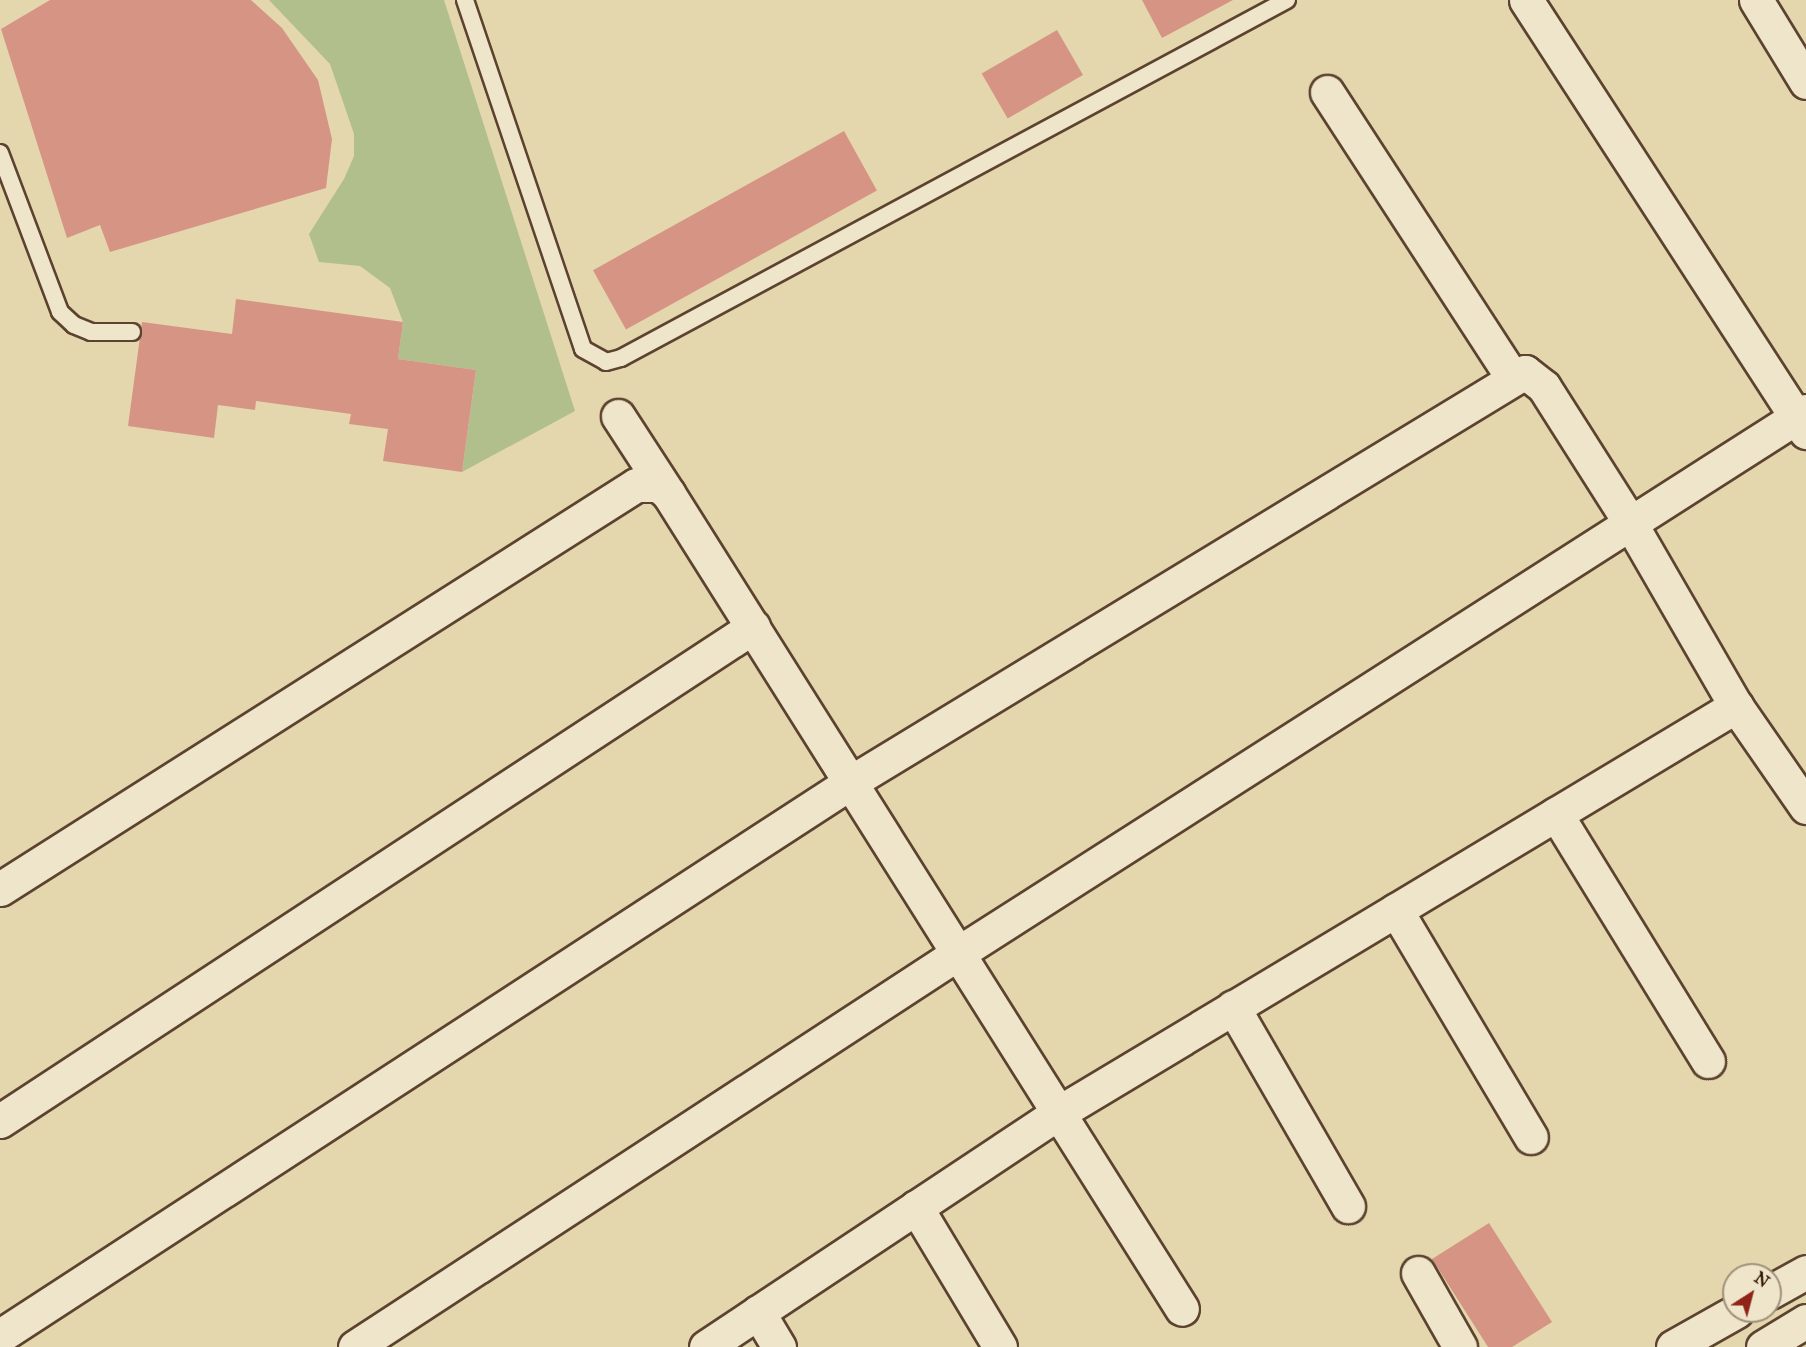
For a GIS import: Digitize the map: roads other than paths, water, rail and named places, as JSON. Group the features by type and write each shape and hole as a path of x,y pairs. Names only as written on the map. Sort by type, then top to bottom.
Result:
{"street":[{"path":"356,1347 960,952 1629,521 1803,420 1526,0"},
{"path":"1756,0 1806,82"},
{"path":"1327,92 1512,377"},
{"path":"0,1336 851,782 1512,377 1525,372 1536,378 1629,521 1736,706 1806,807"},
{"path":"618,416 960,952 1182,1309"},
{"path":"0,889 636,485 648,482 668,493"},
{"path":"0,1120 753,627"},
{"path":"706,1347 1060,1112 1736,706"},
{"path":"1556,814 1708,1061"},
{"path":"1396,910 1531,1137"},
{"path":"1233,1007 1348,1206"},
{"path":"916,1207 1000,1347"},
{"path":"1782,1285 1806,1272"},
{"path":"1418,1273 1460,1347"},
{"path":"758,1312 779,1347"},
{"path":"1673,1347 1722,1319"},
{"path":"1763,1347 1806,1322"}],"lane":[{"path":"465,0 583,349 606,362 621,358 1287,0"},
{"path":"0,153 60,312 74,325 91,332 132,332"}]}
